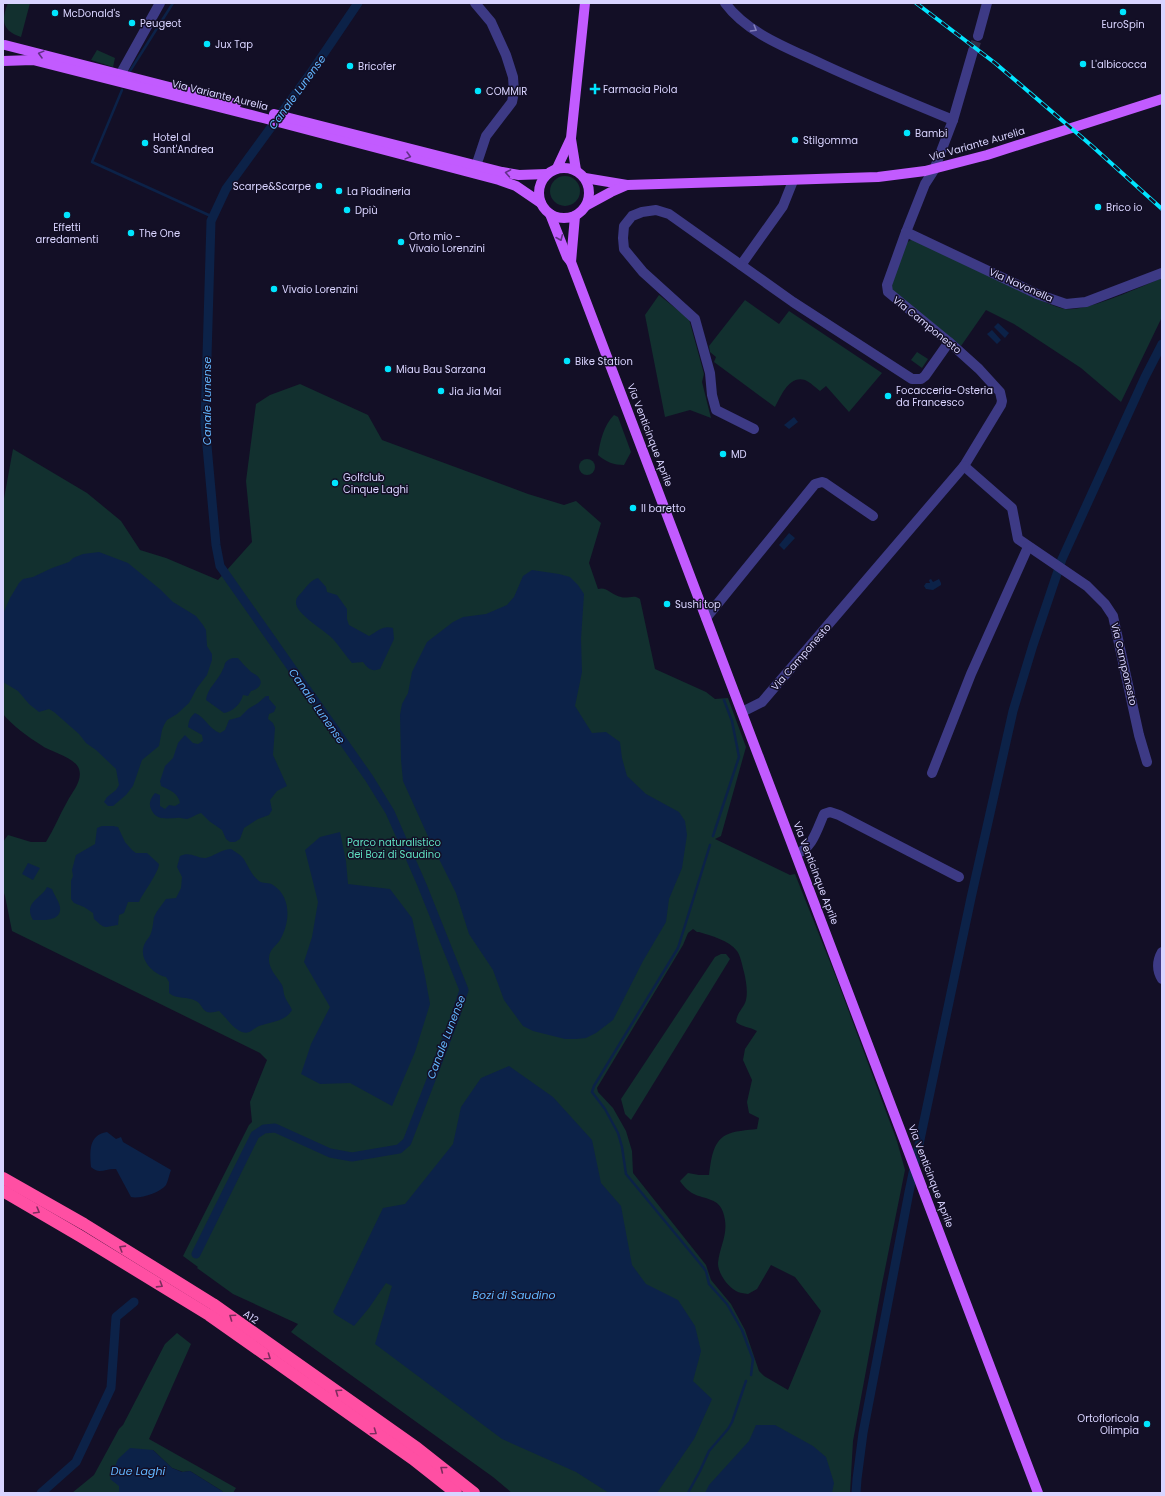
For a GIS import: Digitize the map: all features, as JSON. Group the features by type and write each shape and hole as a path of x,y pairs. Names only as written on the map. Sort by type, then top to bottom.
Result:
{"highway":[{"name":"A12","path":"3,1178 84,1224 213,1304 417,1448 474,1493"},
{"path":"3,1191 208,1314 413,1459 456,1493"}],"main road":[{"path":"558,168 571,138 585,3"},
{"name":"Via Variante Aurelia","path":"541,203 516,186 499,180 289,125 266,115 4,43 5,54 3,59 32,60 266,115 299,120 476,166 519,175 547,174"},
{"name":"Via Variante Aurelia","path":"585,178 627,185 878,177 934,170 987,155 1162,99"},
{"path":"571,138 576,170"},
{"path":"558,168 570,168 576,170 585,178 590,191 587,205 582,211 575,216 566,218 550,214 541,203 539,196 539,188 542,180 547,174 558,168"},
{"name":"Via Variante Aurelia","path":"587,205 627,185"},
{"name":"Via Venticinque Aprile","path":"550,214 571,262 636,429 706,618 1038,1493"},
{"name":"Via Venticinque Aprile","path":"571,262 575,216"}],"street":[{"path":"120,75 160,3"},
{"path":"725,3 732,13 742,21 776,42 882,92 953,120"},
{"path":"978,36 987,3"},
{"path":"476,166 486,136 512,102 514,92 513,77 506,55 491,22 477,4"},
{"name":"Via Camponesto","path":"742,712 762,702 964,466 1001,405 1001,395 979,369 949,342 888,292 886,285 925,184 934,170 953,120 973,51"},
{"path":"741,265 783,206 792,180"},
{"path":"754,429 716,410 712,395 710,373 694,319 643,272 624,249 624,226 632,216 642,212 656,210 669,214 800,306 912,380 921,379 925,376 949,342"},
{"name":"Via Navonella","path":"906,232 1037,294 1066,304 1086,302 1162,273"},
{"name":"Via Camponesto","path":"964,466 1010,504 1014,513 1018,539 1087,586 1105,604 1113,616 1139,736 1147,762"},
{"path":"706,618 815,484 822,482 825,483 873,516"},
{"path":"932,774 971,674 1028,547"},
{"path":"796,854 803,851 812,841 824,814 830,812 839,815 959,877"},
{"path":"1162,952 1158,963 1159,973 1162,979"}],"green space":[{"path":"8,3 30,3 21,37 10,32 5,24 4,15"},
{"path":"97,50 115,58 113,67 91,60"},
{"path":"565,176 576,180 580,191 576,202 565,206 554,202 550,191 554,180"},
{"path":"911,240 915,240 1047,303 1065,309 1075,309 1100,303 1162,278 1162,317 1121,402 1081,368 1014,324 986,310 961,346 893,292 891,288 906,243"},
{"path":"659,295 689,319 704,374 702,382 711,418 690,410 665,417 645,315"},
{"path":"745,300 779,324 789,311 882,373 849,412 826,386 820,391 807,381 799,379 790,383 775,407 714,362 716,357 710,352 709,346"},
{"path":"917,352 928,359 922,368 911,360"},
{"name":"Parco naturalistico dei Bozi di Saudino","path":"300,384 368,415 382,440 528,494 564,505 576,501 601,523 589,563 598,589 604,589 621,597 635,597 640,599 655,669 706,692 715,699 728,698 746,747 721,836 715,839 790,875 795,874 836,977 897,1141 905,1170 853,1441 850,1493 512,1493 493,1477 291,1332 298,1324 233,1294 183,1256 249,1125 252,1122 250,1102 267,1060 260,1053 12,931 3,890 3,842 8,835 31,842 46,842 80,778 80,773 77,765 73,761 45,748 16,727 3,714 3,504 13,449 87,493 121,521 140,550 166,558 218,580 252,542 246,481 256,404 270,395","holes":["693,929 697,932 725,941 734,947 740,958 747,993 745,1003 736,1022 757,1031 745,1049 743,1060 752,1080 747,1102 749,1113 759,1118 757,1129 741,1131 721,1138 713,1153 709,1175 688,1173 680,1181 691,1192 712,1200 718,1204 723,1212 725,1219 725,1232 718,1267 721,1275 729,1286 737,1292 748,1294 757,1289 771,1265 795,1277 821,1311 788,1390 764,1376 759,1371 745,1330 731,1304 711,1280 706,1265 633,1173 632,1151 626,1131 613,1108 598,1092 597,1088 683,945 688,933"]},
{"path":"614,415 618,417 631,452 624,465 610,463 598,455 603,434"},
{"path":"587,459 593,461 595,467 593,473 587,475 581,473 579,467 581,461"},
{"path":"721,954 726,954 730,959 631,1120 625,1114 621,1099 715,957"},
{"path":"177,1333 191,1344 149,1439 236,1488 233,1493 223,1493 190,1471 183,1472 172,1468 153,1450 119,1486 119,1493 72,1493 94,1475 119,1429 123,1425 165,1344"}],"water":[{"path":"998,323 1009,333 1005,338 994,327"},
{"path":"992,330 1001,340 997,344 987,334"},
{"path":"794,417 798,422 789,429 784,425"},
{"path":"789,533 795,538 784,550 779,545"},
{"path":"99,552 128,563 161,590 173,602 196,616 206,630 207,646 212,654 212,660 207,675 197,688 189,703 177,714 167,720 162,730 159,746 142,760 133,786 126,795 113,806 108,806 104,802 119,785 116,769 54,712 49,709 39,712 29,704 18,691 3,682 3,614 19,583 23,579 33,577 69,562 73,558 83,554"},
{"path":"532,570 570,577 584,594 581,639 582,672 575,706 592,733 606,732 620,742 622,758 627,776 646,794 679,812 685,821 687,835 682,868 669,899 666,922 643,961 613,1020 596,1033 586,1038 565,1039 533,1031 523,1026 504,1000 493,970 469,934 456,893 431,843 403,781 400,715 402,704 408,693 412,672 427,642 453,622 463,617 486,614 507,605 514,597 523,576"},
{"path":"318,578 326,587 327,592 337,595 347,609 347,619 349,625 369,636 386,627 393,628 394,639 380,669 370,669 363,662 352,663 333,639 300,612 297,607 297,598 313,580"},
{"path":"931,579 933,582 939,579 941,585 933,590 926,589 924,586 926,583 930,583 929,580"},
{"path":"238,658 258,677 261,682 259,686 251,691 248,696 243,695 236,707 224,713 206,700 209,692 224,668 225,663 229,659"},
{"path":"266,696 269,696 269,699 276,707 274,712 269,714 268,719 273,723 275,728 273,755 287,786 277,791 270,800 272,810 269,815 258,819 244,828 240,839 235,842 230,842 226,839 222,830 201,813 187,819 160,818 154,814 150,804 155,793 160,795 160,806 165,809 169,805 175,806 180,803 175,794 161,786 160,781 165,766 173,758 178,743 185,735 193,743 198,744 203,741 202,735 188,727 192,716 195,713 202,717 213,729 220,733 225,730 229,720 240,717"},
{"path":"102,826 118,827 125,842 132,850 136,853 147,853 159,864 139,902 128,902 124,913 119,915 118,925 107,927 101,925 94,919 93,913 74,903 71,899 71,881 73,876 72,870 76,855 95,844 97,828"},
{"path":"340,832 346,861 348,884 390,889 412,918 425,976 430,1004 415,1052 392,1106 350,1083 320,1084 301,1074 311,1044 330,1007 304,962 312,937 318,902 305,850 320,837"},
{"path":"231,849 242,857 256,879 271,884 279,890 284,896 287,911 286,926 280,940 269,955 269,962 273,972 282,985 284,996 292,1010 285,1017 259,1026 247,1033 235,1028 219,1011 207,1012 196,1001 169,993 169,982 166,977 156,973 152,969 145,960 143,954 145,943 151,934 154,917 166,899 176,898 181,888 182,877 177,867 180,856 187,854 206,858"},
{"path":"28,863 40,868 33,880 22,874"},
{"path":"47,887 52,889 60,907 60,912 55,918 33,920 30,914 31,905"},
{"name":"Bozi di Saudino","path":"509,1066 553,1097 592,1140 601,1183 621,1206 632,1265 646,1284 678,1300 695,1326 701,1351 693,1381 712,1399 694,1439 657,1493 609,1493 576,1472 502,1439 375,1344 392,1286 386,1283 369,1308 354,1326 333,1312 383,1208 405,1204 453,1144 461,1107 481,1078"},
{"path":"107,1132 116,1139 121,1137 123,1142 171,1170 166,1185 159,1191 150,1195 131,1197 116,1169 97,1171 91,1167 90,1156 93,1140 101,1134"},
{"path":"756,1425 775,1425 813,1446 826,1457 834,1483 832,1493 705,1493 709,1485 749,1441"},
{"name":"Due Laghi","path":"130,1448 153,1450 172,1468 182,1472 190,1471 223,1493 119,1493 119,1486 110,1479 118,1459"}],"waterway":[{"path":"130,71 173,3"},
{"name":"Canale Lunense","path":"196,1254 255,1135 264,1129 275,1128 330,1153 352,1157 399,1149 407,1142 464,990 422,885 390,812 369,778 220,566 216,545 205,424 211,221 226,189 310,74 358,3"},
{"path":"122,90 92,162 213,217"},
{"path":"856,1493 863,1433 909,1192 971,898 1013,711 1033,645 1062,559 1145,377 1162,344"},
{"path":"713,836 739,757 732,721 724,700"},
{"path":"710,845 678,948 594,1086 592,1092 605,1109 618,1133 622,1147 626,1174 706,1271 709,1284 727,1304 742,1330 753,1359 751,1375"},
{"name":"Canale Lunense","path":"41,1493 76,1462 111,1388 116,1317 134,1302"},
{"path":"688,1493 709,1451 728,1429 732,1422 746,1381"}],"tunnel":[{"path":"973,51 978,36"}],"railway":[{"path":"916,3 995,63 1092,146 1162,209"}],"place":[{"name":"EuroSpin","path":"1123,12"},
{"name":"McDonald's","path":"55,13"},
{"name":"Peugeot","path":"132,23"},
{"name":"Jux Tap","path":"207,44"},
{"name":"L'albicocca","path":"1083,64"},
{"name":"Bricofer","path":"350,66"},
{"name":"Farmacia Piola","path":"595,89"},
{"name":"COMMIR","path":"478,91"},
{"name":"Bambi","path":"907,133"},
{"name":"Stilgomma","path":"795,140"},
{"name":"Hotel al Sant'Andrea","path":"145,143"},
{"name":"Scarpe&Scarpe","path":"319,186"},
{"name":"La Piadineria","path":"339,191"},
{"name":"Brico io","path":"1098,207"},
{"name":"Dpiù","path":"347,210"},
{"name":"Effetti arredamenti","path":"67,215"},
{"name":"The One","path":"131,233"},
{"name":"Orto mio - Vivaio Lorenzini","path":"401,242"},
{"name":"Vivaio Lorenzini","path":"274,289"},
{"name":"Bike Station","path":"567,361"},
{"name":"Miau Bau Sarzana","path":"388,369"},
{"name":"Jia Jia Mai","path":"441,391"},
{"name":"Focacceria-Osteria da Francesco","path":"888,396"},
{"name":"MD","path":"723,454"},
{"name":"Golfclub Cinque Laghi","path":"335,483"},
{"name":"Il baretto","path":"633,508"},
{"name":"Sushi top","path":"667,604"},
{"name":"Ortofloricola Olimpia","path":"1147,1424"}]}
